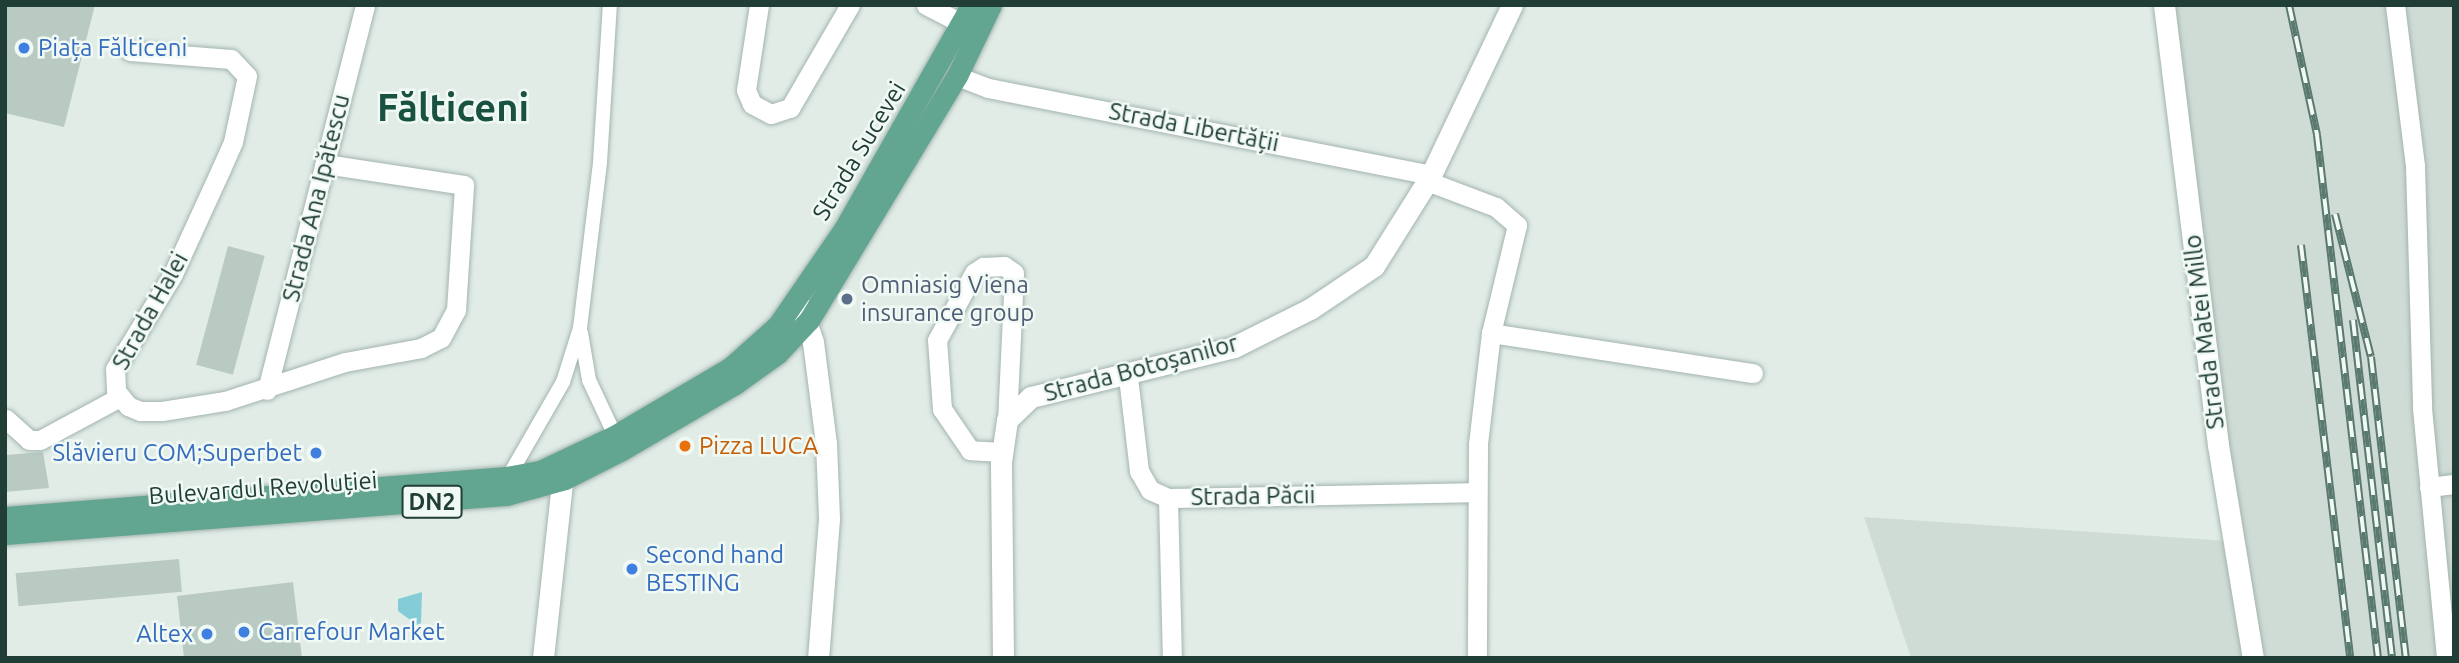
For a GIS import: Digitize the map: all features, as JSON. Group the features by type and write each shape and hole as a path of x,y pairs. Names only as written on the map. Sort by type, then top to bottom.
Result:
{"main road":[{"name":"Strada Sucevei","path":"809,320 957,76 991,5"},
{"name":"Strada Sucevei","path":"797,301 967,15"},
{"name":"Bulevardul Revoluției","path":"618,443 732,367 764,340 797,301"},
{"name":"Bulevardul Revoluției","path":"5,534 506,486 565,470 735,383 777,354 809,320"},
{"name":"Bulevardul Revoluției","path":"5,517 506,486"}],"street":[{"name":"Strada Ana Ipătescu","path":"267,390 365,5"},
{"path":"506,486 554,402 580,328 600,162 610,5"},
{"path":"758,5 746,90 751,104 771,114 790,108 850,5"},
{"path":"926,5 967,15"},
{"name":"Strada Botoșanilor","path":"1007,420 1031,397 1128,377 1234,347 1342,290 1374,266 1429,178 1512,5"},
{"name":"Strada Matei Millo","path":"2164,5 2218,445 2253,658"},
{"path":"2395,5 2415,166 2416,270 2429,487 2446,658"},
{"name":"Strada Halei","path":"130,51 231,59 247,76 233,142 221,169 173,274 115,369 120,397 140,411 162,411 267,390 345,362 421,348 441,338 456,310 464,185 325,164"},
{"name":"Strada Libertății","path":"957,76 988,88 1429,178"},
{"path":"1429,178 1496,207 1517,225 1491,334 1475,492 1477,658"},
{"path":"1003,452 970,450 942,409 937,340 974,273 983,267 1004,266 1014,273 1003,452 1003,658"},
{"path":"797,301 809,320 823,408 829,519 818,658"},
{"path":"580,328 589,380 618,443"},
{"path":"1491,334 1753,373"},
{"name":"Strada Păcii","path":"1128,377 1139,471 1150,490 1167,498 1475,492"},
{"path":"6,419 29,440 40,440 120,397"},
{"path":"543,658 565,470"},
{"path":"2429,487 2454,484"},
{"path":"1167,498 1172,658"}],"shaded area":[{"path":"2166,5 2454,5 2454,658 1911,658 1864,517 2230,541"}],"water":[{"path":"422,592 421,623 417,625 398,611 398,599"}],"building":[{"path":"5,5 95,5 64,127 5,113"},
{"path":"228,246 265,256 233,375 196,365"},
{"path":"43,452 49,488 5,492 5,455"},
{"path":"179,559 182,592 19,606 16,573"},
{"path":"293,582 302,658 184,658 177,596"}],"railway":[{"path":"2289,5 2317,135 2378,658"},
{"path":"2335,214 2371,357 2406,658"},
{"path":"2301,245 2350,658"},
{"path":"2353,320 2392,658"}],"place":[{"name":"Piața Fălticeni","path":"24,48"},
{"name":"Omniasig Viena insurance group","path":"847,299"},
{"name":"Pizza LUCA","path":"685,446"},
{"name":"Slăvieru COM;Superbet","path":"316,453"},
{"name":"Second hand BESTING","path":"632,569"},
{"name":"Carrefour Market","path":"244,632"},
{"name":"Altex","path":"207,634"}],"district":[{"name":"Fălticeni","path":"453,108"}]}
